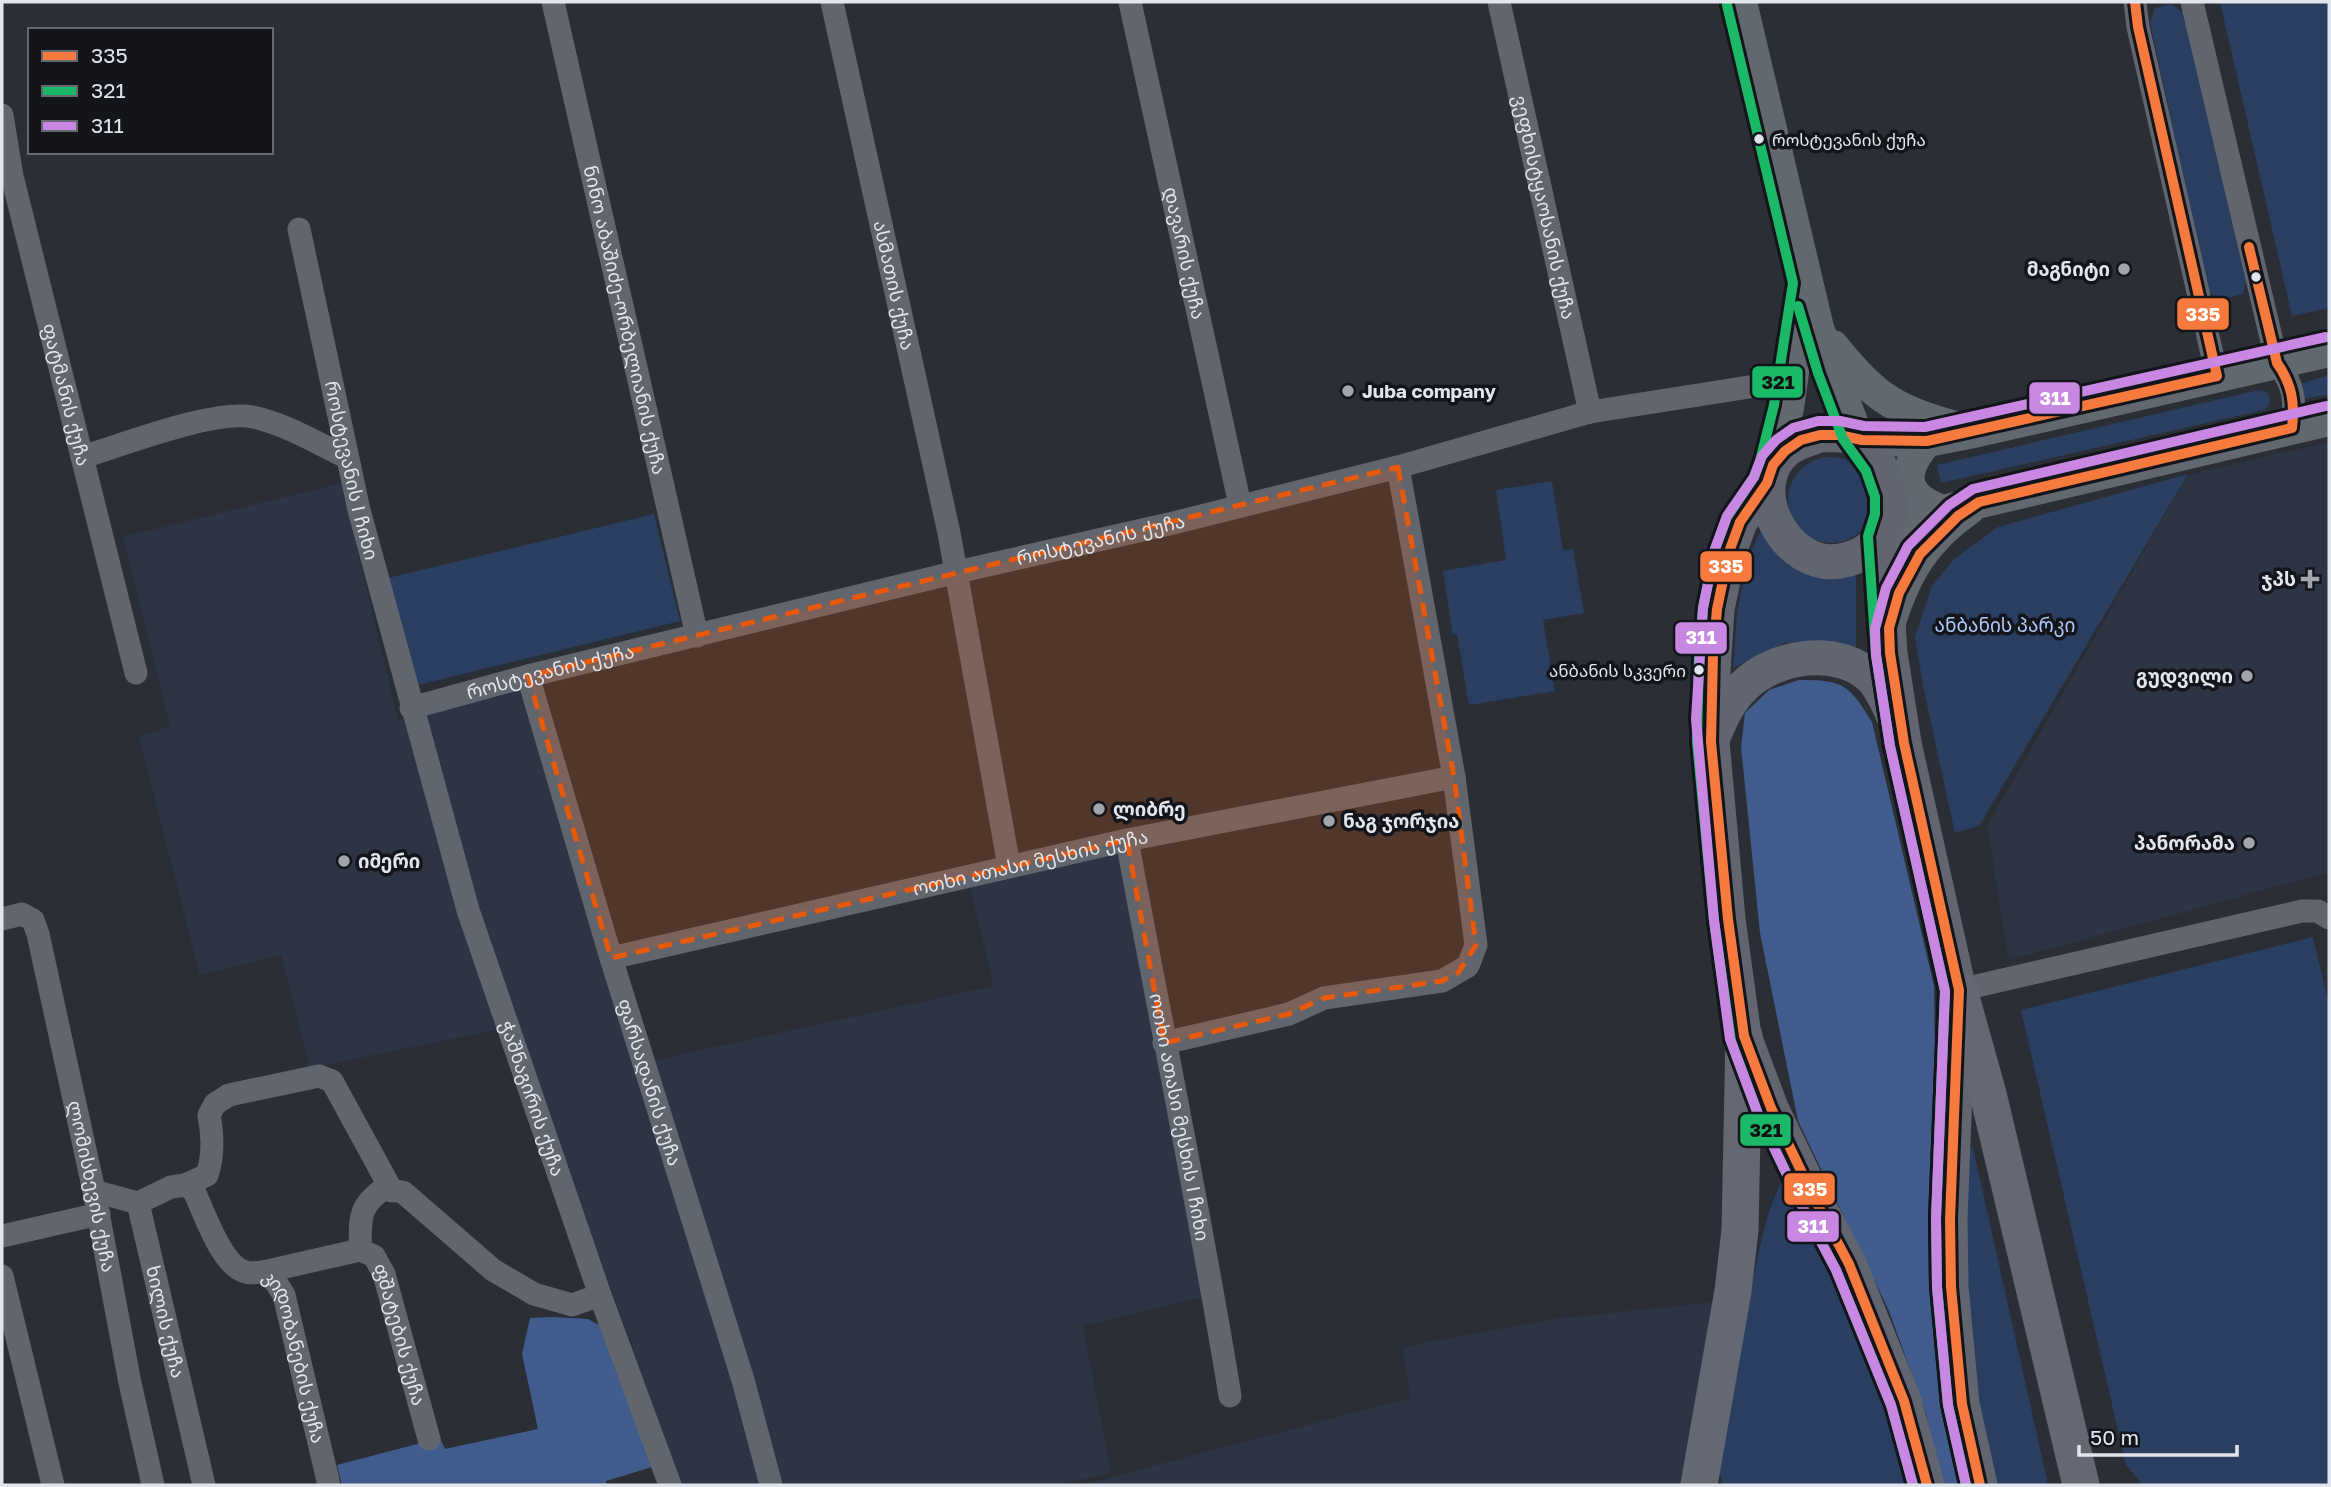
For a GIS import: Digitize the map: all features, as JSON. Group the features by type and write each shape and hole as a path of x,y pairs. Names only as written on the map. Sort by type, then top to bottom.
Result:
{"highway":[{"path":"1959,990 1988,1094 2081,1485"},
{"path":"1699,1485 1733,1291 1740,1230 1744,1035"}],"main road":[{"path":"1741,2 1818,328 1860,440 1878,462 1889,493 1889,520 1883,534 1868,549 1854,557 1825,562 1810,558 1795,549 1783,535 1772,514 1770,474 1788,408 1807,282"},
{"path":"1818,328 1858,377 1890,404 1921,418 1974,432"},
{"path":"1927,1485 1904,1401 1854,1276 1771,1108 1744,1035 1728,919 1711,743 1717,609 1729,552 1740,522 1785,450 1801,440 1820,435 1839,435 1860,440 1927,441 2329,351"},
{"path":"1883,534 1943,511 2329,420"},
{"path":"1927,441 1909,467 1908,477 1918,498 1926,505 1943,511"},
{"path":"1889,628 1899,593 1920,554 1958,516 1979,502"},
{"path":"1883,534 1890,653 1904,743 1959,990 1951,1205 1951,1287 1962,1404 1980,1485"},
{"path":"1711,743 1724,710 1742,687 1758,673 1775,665 1810,658 1850,665 1873,680 1893,714 1904,743"}],"street":[{"name":"ნინო აბაშიძე-ორბელიანის ქუჩა","path":"553,2 698,636"},
{"name":"ასმათის ქუჩა","path":"832,2 957,572 1009,866"},
{"name":"დავარის ქუჩა","path":"1130,2 1240,505"},
{"name":"ვეფხისტყაოსანის ქუჩა","path":"1499,2 1590,412"},
{"path":"2135,2 2138,27 2217,376"},
{"path":"2192,2 2277,363 2289,378 2295,407 2292,428"},
{"name":"ფატმანის ქუჩა","path":"2,115 12,176 136,673"},
{"name":"როსტევანის I ჩიხი","path":"299,229 346,457 411,708"},
{"name":"როსტევანის ქუჩა","path":"411,708 528,676 1398,467 1590,412 1793,380"},
{"path":"82,457 215,417 252,417 294,432 346,457"},
{"path":"1164,1043 1289,1014 1324,998 1441,981 1468,966 1476,945 1454,777 1398,467"},
{"name":"ფარსადანის ქუჩა","path":"528,676 611,958 743,1380 771,1485"},
{"name":"ჭაშნაგირის ქუჩა","path":"411,708 468,910 600,1295 670,1485"},
{"name":"ოთხი ათასი მესხის ქუჩა","path":"611,958 1127,840 1454,777"},
{"name":"ოთხი ათასი მესხის I ჩიხი","path":"1127,840 1211,1278 1230,1396"},
{"path":"1959,990 2302,911 2318,911 2329,918"},
{"name":"ლომისხევის ქუჩა","path":"2,919 22,914 33,920 38,934 99,1214 130,1383 153,1485"},
{"path":"94,1191 138,1203 171,1187 185,1185 207,1175 213,1136 209,1115 215,1104 229,1095 319,1076 332,1081 392,1191 404,1192 493,1270 534,1294 572,1305 600,1295"},
{"name":"კიდობანების ქუჩა","path":"185,1185 194,1191 225,1256 235,1267 247,1273 263,1272 275,1281 284,1295 329,1485"},
{"name":"ფშატების ქუჩა","path":"392,1191 383,1189 367,1201 361,1218 360,1250 374,1255 384,1274 429,1439"},
{"name":"ხილის ქუჩა","path":"138,1203 204,1485"},
{"path":"2,1236 99,1214"},
{"path":"263,1272 360,1250"},
{"path":"2,1276 53,1485"}],"highlighted area":[{"path":"1398,467 1454,777 1476,945 1458,973 1442,981 1324,998 1289,1014 1164,1043 1127,840 611,958 528,676"}],"shaded area":[{"path":"2329,442 2329,872 2009,960 1987,826 2188,475"},
{"path":"341,483 398,720 520,691 633,1065 994,986 969,883 1120,853 1204,1297 1083,1326 1111,1473 1057,1485 682,1485 516,1026 310,1068 281,955 200,975 139,737 170,726 123,537"},
{"path":"1799,680 1826,681 1843,687 1857,699 1872,722 1934,986 1938,1243 1966,1485 1941,1485 1926,1413 1889,1311 1798,1121 1760,933 1741,747 1745,713 1769,690"},
{"path":"1715,1302 1685,1485 1081,1485 1410,1398 1403,1347 1553,1319"},
{"path":"530,1318 588,1319 599,1325 652,1467 606,1481 607,1485 342,1485 337,1465 440,1438 445,1449 538,1429 522,1354"}],"green space":[{"path":"2220,2 2329,2 2329,308 2292,316"},
{"path":"2172,4 2183,13 2246,282 2243,294 2217,300 2208,290 2150,22 2155,8"},
{"path":"2329,375 2329,394 2303,399 2299,384"},
{"path":"2259,390 2266,392 2270,398 2269,405 2264,410 1941,483 1937,465"},
{"path":"1831,457 1848,460 1862,469 1871,483 1874,500 1871,517 1862,531 1848,540 1831,543 1814,540 1800,531 1791,517 1788,500 1791,483 1800,469 1814,460"},
{"name":"ანბანის პარკი","path":"2188,474 1979,826 1955,833 1915,637 1932,586 1954,559 1998,527"},
{"path":"1552,481 1563,550 1573,549 1584,613 1543,620 1555,691 1469,705 1457,634 1453,635 1443,571 1506,560 1496,490"},
{"path":"654,514 680,621 414,686 388,578"},
{"path":"1761,530 1856,572 1856,647 1813,641 1784,643 1733,668 1737,613 1747,560"},
{"path":"2313,937 2329,1005 2329,1485 2143,1485 2126,1465 2021,1010"},
{"path":"1973,1148 2048,1485 1994,1485 1978,1422 1964,1306 1969,1149"},
{"path":"1782,1182 1830,1263 1860,1325 1887,1398 1910,1485 1723,1485 1719,1469 1748,1303 1764,1229"}],"transit line":[{"name":"335","path":"1927,1485 1904,1401 1849,1264 1771,1108 1744,1036 1728,919 1711,742 1717,609 1729,552 1740,522 1767,483 1773,465 1785,451 1801,440 1820,435 1839,435 1862,440 1927,441 2217,376 2138,27 2135,2"},
{"name":"321","path":"1727,5 1793,283 1774,405 1760,461 1754,477 1727,517 1715,549 1703,608 1697,742 1714,921 1731,1041 1758,1114 1836,1270 1891,1405 1913,1485"},
{"name":"335","path":"1980,1485 1962,1404 1951,1287 1950,1219 1959,990 1904,743 1890,653 1889,628 1899,593 1920,554 1958,516 1979,502 2292,428 2291,394 2277,363 2249,247"},
{"name":"321","path":"1798,306 1818,373 1843,439 1866,471 1875,497 1875,514 1868,536 1876,655 1890,746 1945,991 1936,1218 1937,1287 1948,1405 1966,1485"},
{"name":"311","path":"1913,1485 1891,1405 1836,1270 1758,1114 1730,1039 1714,920 1696,719 1703,608 1715,549 1727,516 1754,477 1762,456 1776,440 1793,428 1818,421 1840,421 1864,426 1925,427 2326,337"},
{"name":"311","path":"1966,1485 1948,1405 1937,1287 1936,1218 1945,991 1890,746 1876,655 1875,629 1886,588 1908,546 1949,505 1973,489 2326,406"}],"place":[{"name":"როსტევანის ქუჩა","path":"1759,139"},
{"name":"მაგნიტი","path":"2124,269"},
{"name":"Juba company","path":"1348,391"},
{"name":"ჯპს","path":"2310,579"},
{"name":"ანბანის სკვერი","path":"1699,670"},
{"name":"გუდვილი","path":"2247,676"},
{"name":"ლიბრე","path":"1099,809"},
{"name":"ნაგ ჯორჯია","path":"1329,821"},
{"name":"პანორამა","path":"2249,843"},
{"name":"იმერი","path":"344,861"}]}
